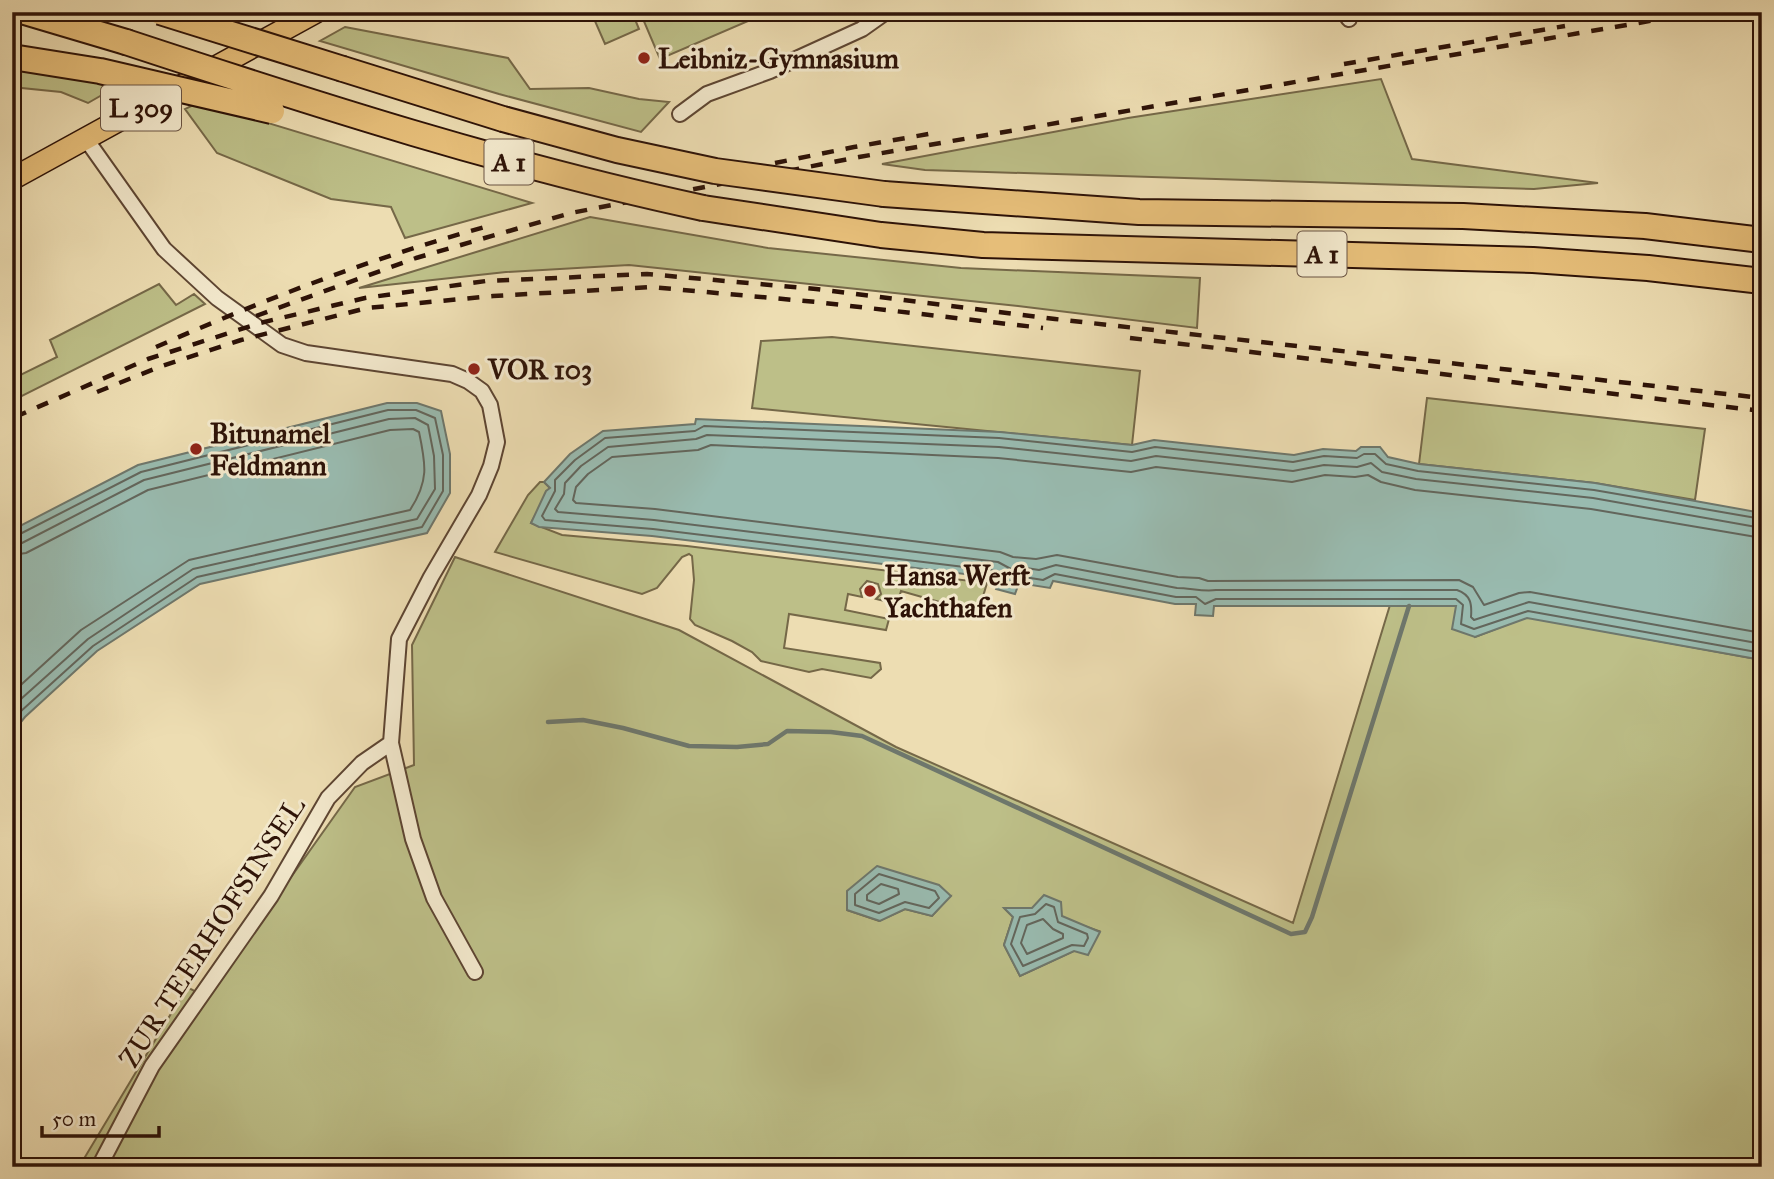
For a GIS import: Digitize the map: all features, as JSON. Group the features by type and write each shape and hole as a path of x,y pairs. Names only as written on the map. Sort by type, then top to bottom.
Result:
{"highway":[{"name":"A 1","path":"25,12 317,105 495,158 612,189 703,208 881,235 984,245 1533,260 1648,268 1762,281"},
{"name":"A 1","path":"160,12 490,115 617,150 715,171 884,194 1139,212 1477,217 1645,226 1762,240"},
{"path":"12,57 100,71 272,111 317,105"}],"main road":[{"name":"L 309","path":"12,179 316,12"}],"street":[{"path":"680,114 707,94 770,71 862,29 886,12"},
{"path":"86,139 164,249 217,298 282,345 306,353 452,374 482,391 491,405 497,442 480,495 430,578 399,639 391,743 414,839 433,898 475,972"},
{"name":"ZUR TEERHOFSINSEL","path":"99,1167 152,1066 271,896 328,798 362,763 391,743"}],"green space":[{"path":"591,12 632,12 639,29 605,44"},
{"path":"640,12 769,12 660,59"},
{"path":"345,27 508,58 530,89 589,88 639,99 669,102 641,132 499,94 320,41"},
{"path":"12,70 71,75 121,84 88,103 61,92 12,87"},
{"path":"1381,79 1412,159 1598,183 1534,189 925,170 882,164 1128,118"},
{"path":"199,102 532,203 405,238 391,207 331,199 217,153 185,109"},
{"path":"590,217 768,248 961,268 1200,278 1197,328 1018,306 629,265 506,272 359,288"},
{"path":"159,284 176,305 194,294 205,304 12,401 12,379 57,357 50,340"},
{"path":"832,337 1140,371 1132,445 752,408 761,341"},
{"path":"1427,398 1705,429 1695,500 1595,483 1419,464"},
{"path":"540,482 550,488 531,523 562,535 687,546 987,583 978,613 901,591 897,604 876,599 881,594 878,584 867,581 860,589 862,597 848,594 845,610 889,619 886,630 789,614 784,648 880,663 881,669 871,678 822,669 809,672 761,661 752,652 732,641 695,625 690,619 694,580 692,556 689,554 682,557 657,588 642,594 495,552 528,495"},
{"path":"455,557 679,630 896,747 1293,923 1390,605 1456,606 1475,637 1527,617 1762,660 1762,1167 79,1167 187,987 206,997 355,787 414,765 412,645","holes":["950,896 932,916 905,909 879,921 847,910","1032,908 1099,931 1074,951 1020,976 1004,945 1013,917 1005,909"]}],"water":[{"path":"387,403 417,403 441,411 450,454 450,493 427,533 200,584 97,651 25,717 12,733 12,530 138,465"},
{"path":"696,419 1000,432 1132,445 1154,440 1294,455 1323,449 1356,451 1361,447 1380,447 1388,457 1419,464 1595,483 1762,513 1762,660 1527,618 1475,637 1452,629 1456,606 1214,606 1213,616 1195,615 1196,604 1175,604 1053,581 1050,588 1019,583 1015,594 996,589 998,578 652,536 539,527 531,523 550,488 544,482 570,454 603,431 695,424"},
{"path":"877,866 939,885 951,896 932,916 905,909 880,921 847,910 847,891"},
{"path":"1044,895 1061,902 1062,916 1100,932 1088,955 1074,951 1020,976 1004,945 1013,917 1004,908 1032,908"}],"waterway":[{"path":"548,722 583,720 689,746 737,747 768,744 787,731 862,736 1291,934 1305,932 1312,917 1409,606"}],"railway":[{"path":"256,316 416,258 571,213 859,157 1702,12"},
{"path":"1344,64 1565,26"},
{"path":"775,163 940,132"},
{"path":"156,347 318,281 485,227"},
{"path":"15,417 148,359 260,323 365,298 486,281 647,274 816,289 1055,319 1762,398"},
{"path":"97,392 159,367 241,340 367,308 493,296 651,287 816,302 1043,328"},
{"path":"1130,338 1762,411"}],"place":[{"name":"Leibniz-Gymnasium","path":"644,58"},
{"name":"VOR 103","path":"474,369"},
{"name":"Bitunamel Feldmann","path":"196,449"},
{"name":"Hansa Werft Yachthafen","path":"870,591"}]}
